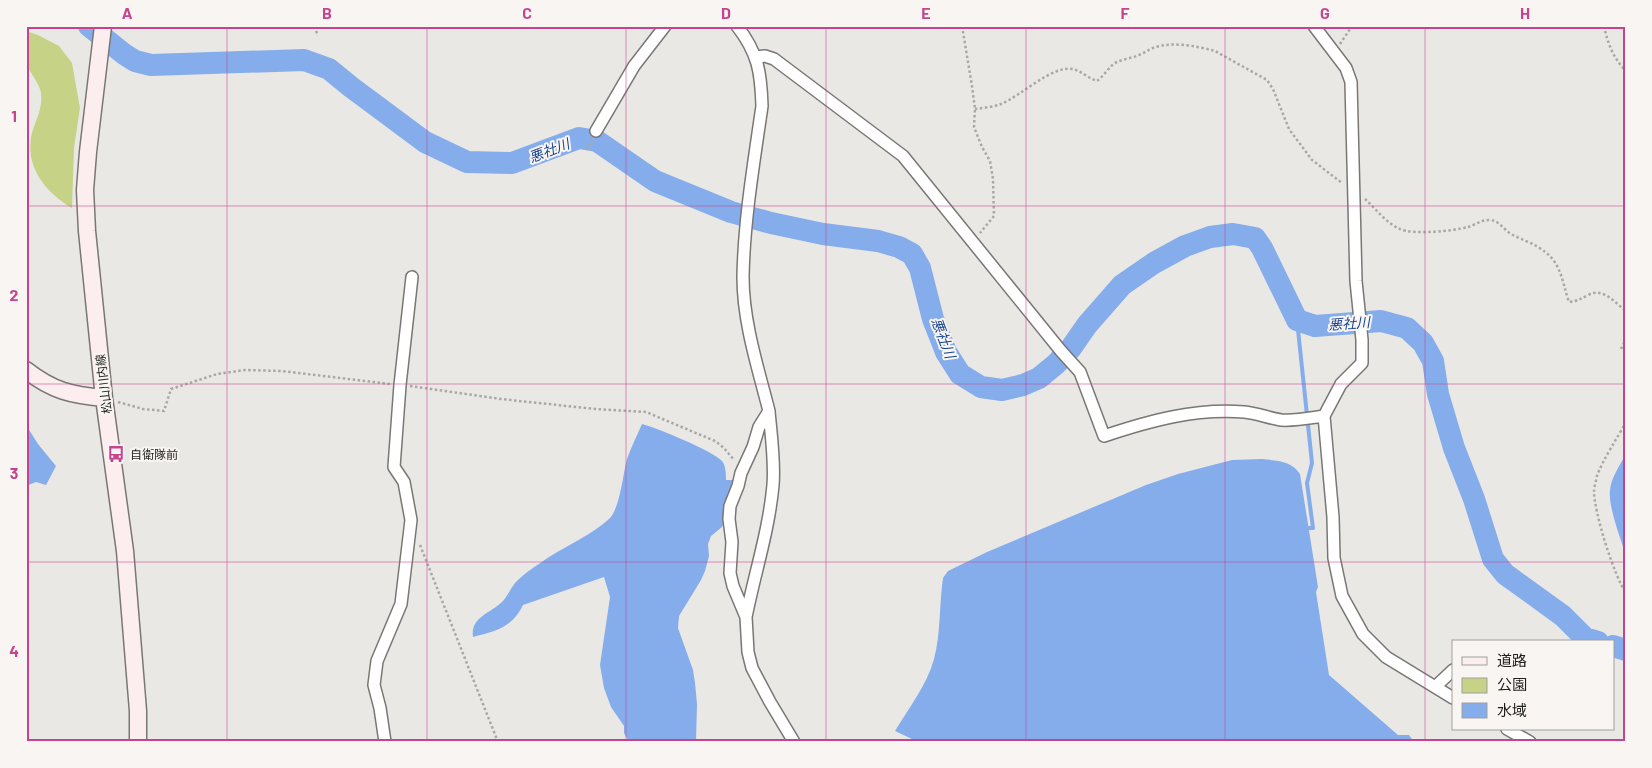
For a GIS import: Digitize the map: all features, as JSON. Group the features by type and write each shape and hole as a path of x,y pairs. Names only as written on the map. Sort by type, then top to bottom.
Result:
{"main road":[{"name":"松山川内線","path":"103,26 85,190 87,231 104,398 125,551 138,711 138,742"},
{"path":"26,370 45,384 65,393 104,398"}],"street":[{"path":"596,131 634,66 665,26"},
{"path":"737,26 756,57 760,72 762,106 746,222 743,278 748,324 769,411 773,482 769,516 746,617 748,652 752,668 794,742"},
{"path":"756,57 765,56 774,59 903,156 1061,351 1074,364 1084,381 1104,436 1160,419 1188,413 1244,412 1281,420 1313,418 1341,384 1362,363 1356,281 1351,82 1346,68 1314,26"},
{"path":"385,742 380,708 374,685 376,661 401,604 411,520 404,482 394,467 400,385 412,277"},
{"path":"746,617 733,586 730,573 732,542 729,519 730,506 759,427 769,411"},
{"path":"1313,418 1333,517 1334,558 1342,596 1363,634 1386,657 1452,697"},
{"path":"1435,687 1452,671"},
{"path":"1508,730 1517,739 1530,742"}],"path":[{"path":"316,26 317,36"},
{"path":"962,26 974,109 974,127 990,161 993,179 994,216 973,242"},
{"path":"1334,52 1352,26"},
{"path":"1604,26 1610,50 1618,63 1626,71"},
{"path":"974,109 993,107 1003,103 1047,75 1057,71 1073,69 1097,81 1115,63 1163,45 1205,48 1215,51 1267,80 1273,89 1289,129 1312,160 1365,199 1393,225 1407,232 1439,231 1467,228 1483,221 1492,220 1500,224 1508,232 1539,248 1552,258 1560,270 1569,302 1577,301 1595,292 1602,293 1626,312"},
{"path":"1621,349 1626,340"},
{"path":"104,398 143,409 164,410 171,389 217,374 245,370 282,371 501,399 595,409 646,412 715,441 731,456 741,473"},
{"path":"1626,422 1597,475 1594,491 1596,510 1614,570 1626,593"},
{"path":"411,520 498,742"}],"green space":[{"path":"26,31 59,46 72,63 80,108 74,148 72,208 62,202 45,186 34,167 31,156 30,145 40,109 41,93 39,85 26,62"}],"water":[{"path":"642,424 684,440 717,457 722,461 726,470 726,480 734,480 725,520 722,527 711,536 708,544 709,556 705,571 679,616 678,628 693,670 695,683 697,704 696,742 629,742 624,733 624,726 611,707 604,688 600,665 610,597 604,577 523,605 519,613 508,624 473,637 473,630 478,620 502,602 522,576 546,559 604,524 610,518 619,498 627,459"},
{"path":"26,425 38,444 56,466 46,485 36,482 26,486"},
{"path":"1626,454 1626,556 1613,514 1610,490 1616,472"},
{"path":"1262,459 1288,464 1300,474 1318,587 1316,592 1329,675 1398,735 1409,735 1414,742 915,742 895,731 931,669 938,639 943,578 948,571 987,552 1146,485 1178,474 1232,460"}],"waterway":[{"name":"悪社川","path":"89,26 135,61 151,65 304,60 329,69 425,142 467,162 512,163 579,138 597,141 655,181 731,212 823,234 878,241 899,247 912,254 920,268 933,319 946,352 960,374 981,387 1002,390 1023,385 1039,378 1071,348 1087,325 1122,285 1154,263 1185,246 1210,237 1233,234 1255,238 1262,248 1297,320 1315,326 1381,321 1407,328 1423,343 1433,361 1438,394 1454,448 1474,499 1493,559 1505,574 1563,616 1585,638 1592,640"},
{"path":"1297,320 1312,463 1307,483 1313,528 1309,528"},
{"name":"悪社川","path":"1614,646 1626,650"}],"place":[{"name":"自衛隊前","path":"116,454"}]}
